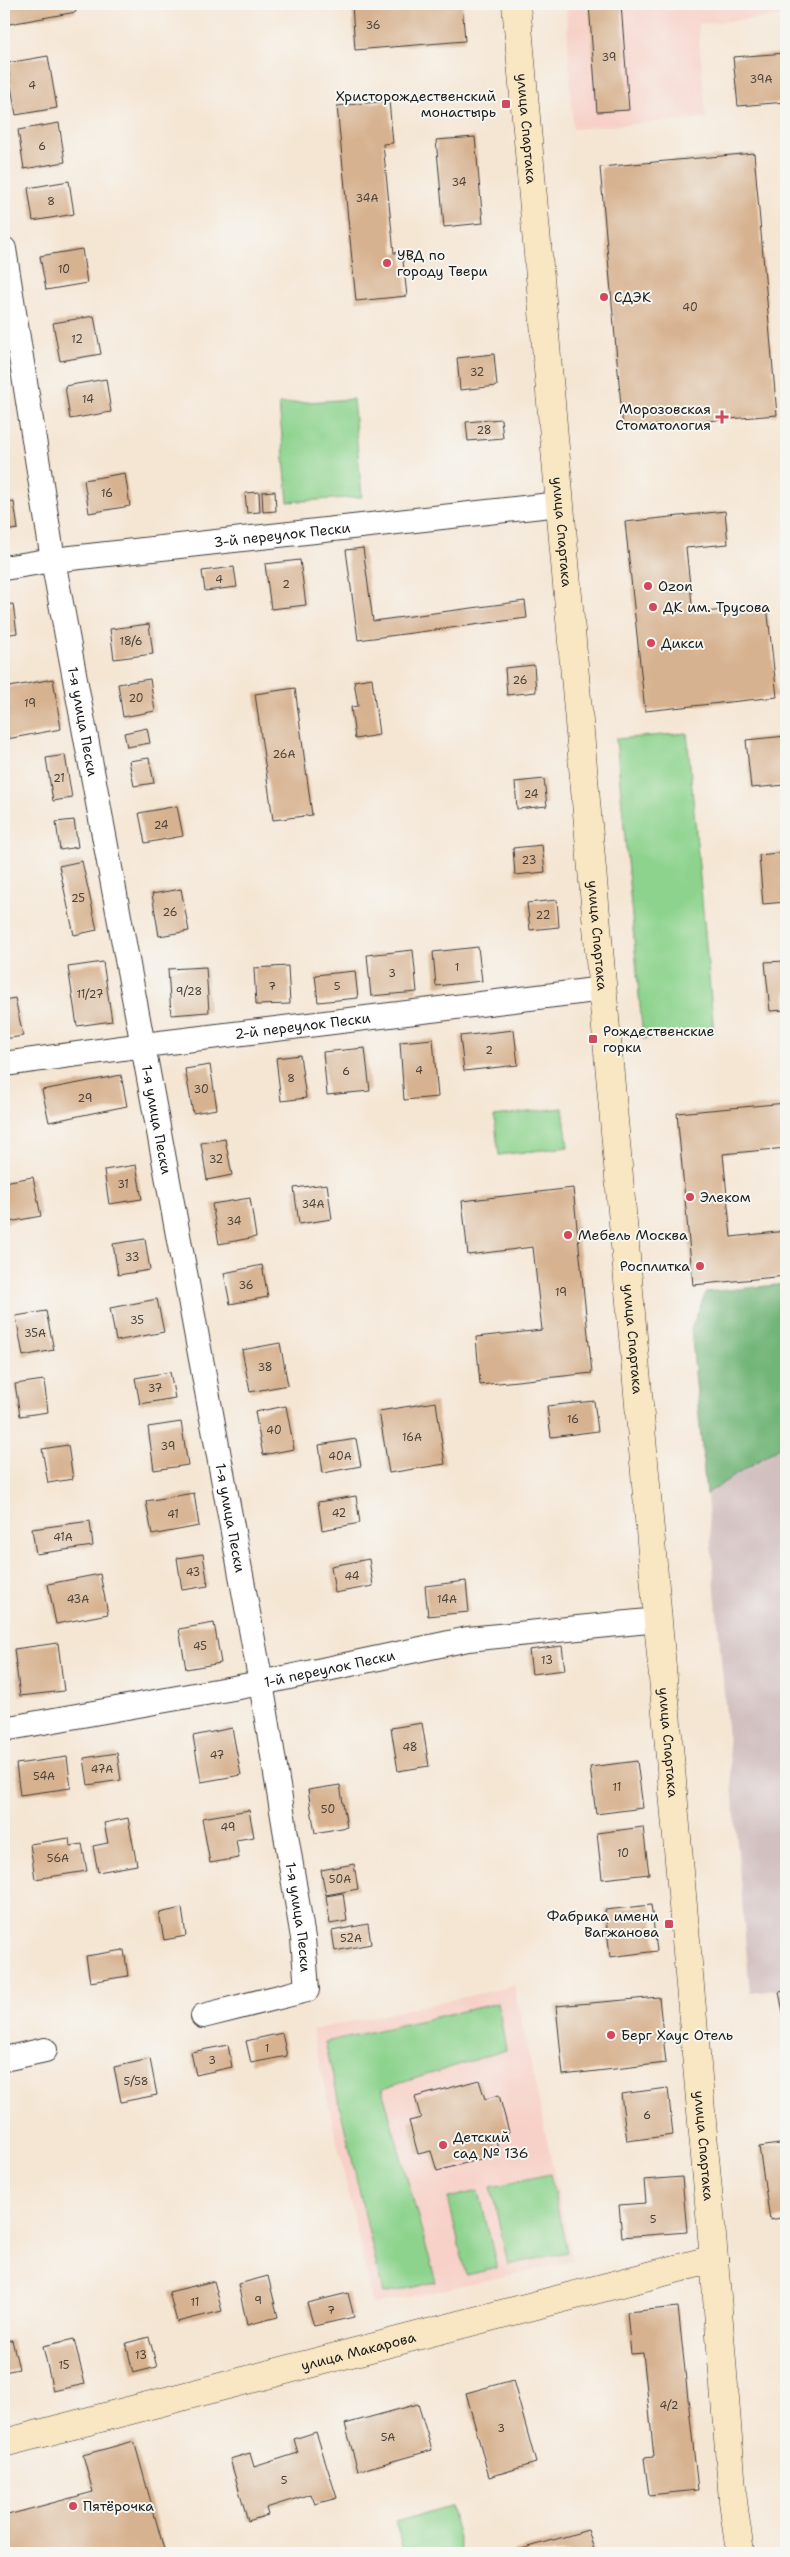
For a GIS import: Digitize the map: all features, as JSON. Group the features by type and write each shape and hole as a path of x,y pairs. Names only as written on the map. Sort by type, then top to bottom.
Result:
{"main road":[{"name":"улица Спартака","path":"516,4 714,2259 733,2500 740,2553"},
{"name":"улица Макарова","path":"4,2443 714,2259"}],"street":[{"name":"1-я улица Пески","path":"4,249 53,560 261,1683 303,1938 308,1990 203,2016"},
{"name":"3-й переулок Пески","path":"4,568 53,560 560,504"},
{"name":"2-й переулок Пески","path":"4,1064 603,989"},
{"name":"1-й переулок Пески","path":"4,1728 261,1683 468,1638 658,1620"},
{"path":"4,2059 45,2050"}],"shaded area":[{"path":"566,4 786,4 786,16 698,24 706,118 573,129"},
{"path":"786,1335 786,1989 750,1993 694,1347"},
{"name":"Детский сад № 136","path":"514,1986 573,2261 373,2305 312,2030"}],"green space":[{"path":"353,399 362,497 288,502 279,404"},
{"path":"687,733 714,1033 643,1039 616,739"},
{"path":"563,1108 568,1147 499,1155 494,1116"},
{"path":"786,1284 786,1443 706,1494 691,1329 706,1292"},
{"path":"498,2003 506,2050 382,2089 436,2282 383,2294 325,2042"},
{"path":"550,2174 567,2252 508,2265 491,2187"},
{"path":"479,2191 497,2268 466,2275 448,2198"},
{"path":"450,2506 463,2553 405,2553 395,2522"}],"building":[{"path":"4,4 74,4 76,12 4,25"},
{"path":"352,4 462,4 465,41 355,50"},
{"path":"589,4 621,4 629,110 597,112"},
{"path":"786,53 786,102 738,106 733,57"},
{"path":"48,56 57,108 16,115 7,63"},
{"path":"389,101 393,143 383,144 394,253 402,252 407,296 356,301 337,106"},
{"path":"59,123 65,162 24,169 18,130"},
{"path":"475,137 483,223 444,227 436,140"},
{"path":"754,153 777,415 623,428 600,167"},
{"path":"69,181 74,214 33,221 28,188"},
{"path":"82,249 87,283 46,290 40,256"},
{"path":"94,316 101,354 60,361 53,323"},
{"path":"494,354 497,386 460,390 457,358"},
{"path":"106,379 111,412 70,419 65,386"},
{"path":"501,419 503,438 468,441 466,422"},
{"path":"125,473 130,506 89,513 84,480"},
{"path":"275,491 276,511 263,512 262,492"},
{"path":"259,492 260,512 247,513 245,493"},
{"path":"14,502 18,529 4,531 4,503"},
{"path":"725,511 728,544 686,548 693,613 767,606 777,697 645,711 625,522"},
{"path":"363,548 373,621 525,601 527,618 358,640 346,550"},
{"path":"300,560 306,605 271,609 265,564"},
{"path":"234,567 237,587 205,591 202,571"},
{"path":"13,604 17,633 4,635 4,605"},
{"path":"149,624 153,654 114,659 110,629"},
{"path":"534,665 536,692 507,695 505,668"},
{"path":"372,678 379,735 355,739 351,707 358,706 354,681"},
{"path":"53,679 61,729 7,739 4,719 4,688"},
{"path":"150,679 155,711 123,717 118,684"},
{"path":"295,688 312,815 273,820 255,694"},
{"path":"147,728 150,743 127,747 124,733"},
{"path":"786,736 786,785 751,788 746,740"},
{"path":"65,755 72,798 53,801 46,758"},
{"path":"149,758 154,783 134,786 129,761"},
{"path":"544,779 547,806 517,809 515,782"},
{"path":"177,806 183,836 145,843 139,813"},
{"path":"74,820 78,847 60,850 56,822"},
{"path":"542,845 545,872 515,875 513,848"},
{"path":"786,852 786,902 763,904 759,855"},
{"path":"82,861 97,930 74,935 59,866"},
{"path":"181,889 189,931 159,936 152,894"},
{"path":"557,900 559,927 530,930 527,903"},
{"path":"478,947 482,981 436,986 433,952"},
{"path":"413,950 417,992 371,996 367,955"},
{"path":"786,961 786,1010 770,1011 765,962"},
{"path":"103,962 112,1021 77,1026 68,967"},
{"path":"288,966 290,1004 256,1005 254,968"},
{"path":"206,967 209,1012 171,1015 168,969"},
{"path":"355,971 358,998 318,1002 315,975"},
{"path":"15,998 23,1036 4,1039 4,1000"},
{"path":"514,1030 518,1065 464,1071 460,1036"},
{"path":"433,1039 438,1097 404,1100 400,1042"},
{"path":"365,1048 370,1091 327,1095 323,1052"},
{"path":"300,1055 306,1098 281,1101 276,1058"},
{"path":"210,1065 217,1109 193,1113 185,1069"},
{"path":"121,1075 127,1106 49,1122 42,1090"},
{"path":"786,1103 786,1148 723,1154 731,1237 786,1231 786,1276 693,1285 677,1113"},
{"path":"225,1139 232,1175 207,1180 201,1143"},
{"path":"136,1165 142,1199 109,1204 104,1170"},
{"path":"33,1177 41,1216 4,1223 4,1182"},
{"path":"327,1184 332,1219 299,1224 294,1188"},
{"path":"573,1188 592,1373 480,1385 476,1337 542,1330 533,1247 468,1255 462,1201"},
{"path":"250,1198 256,1237 219,1244 212,1204"},
{"path":"145,1239 150,1270 118,1275 113,1244"},
{"path":"262,1265 268,1297 230,1304 224,1273"},
{"path":"157,1299 164,1332 116,1341 110,1308"},
{"path":"46,1311 54,1350 23,1356 16,1316"},
{"path":"280,1343 288,1385 250,1392 242,1350"},
{"path":"170,1372 175,1398 140,1404 135,1378"},
{"path":"44,1380 48,1412 20,1416 15,1384"},
{"path":"594,1401 598,1431 551,1437 547,1406"},
{"path":"436,1402 445,1464 389,1473 379,1411"},
{"path":"286,1406 294,1449 263,1455 255,1412"},
{"path":"181,1422 188,1465 154,1470 148,1427"},
{"path":"356,1439 361,1466 323,1473 319,1445"},
{"path":"68,1445 73,1479 48,1483 42,1449"},
{"path":"194,1493 199,1526 152,1535 146,1501"},
{"path":"356,1496 360,1523 322,1530 318,1502"},
{"path":"90,1521 93,1546 36,1554 32,1529"},
{"path":"203,1554 208,1586 182,1590 177,1558"},
{"path":"369,1559 373,1586 335,1593 331,1566"},
{"path":"100,1574 108,1614 56,1624 48,1584"},
{"path":"466,1581 469,1612 428,1616 425,1586"},
{"path":"214,1623 221,1663 186,1669 179,1629"},
{"path":"58,1643 64,1691 20,1696 14,1649"},
{"path":"562,1646 565,1670 532,1674 529,1650"},
{"path":"422,1723 429,1766 398,1771 391,1728"},
{"path":"232,1728 241,1775 201,1782 193,1736"},
{"path":"117,1753 121,1780 88,1785 84,1758"},
{"path":"67,1757 71,1788 20,1795 16,1764"},
{"path":"637,1761 643,1808 596,1814 590,1767"},
{"path":"340,1785 347,1827 315,1833 308,1790"},
{"path":"249,1810 254,1837 236,1840 239,1858 210,1863 202,1818"},
{"path":"128,1818 137,1865 98,1872 93,1846 108,1843 104,1823"},
{"path":"643,1827 649,1874 602,1879 597,1833"},
{"path":"69,1838 70,1846 82,1844 87,1871 35,1879 30,1844"},
{"path":"354,1864 358,1889 326,1895 321,1870"},
{"path":"343,1893 347,1921 330,1924 326,1896"},
{"path":"651,1905 657,1951 610,1957 605,1910"},
{"path":"182,1908 186,1936 164,1940 159,1913"},
{"path":"368,1924 371,1944 335,1951 332,1931"},
{"path":"124,1950 128,1976 90,1982 86,1956"},
{"path":"786,1991 786,2022 785,2022 779,1992"},
{"name":"Берг Хаус Отель","path":"659,1997 666,2063 563,2075 556,2006"},
{"path":"282,2033 287,2056 251,2063 246,2041"},
{"path":"228,2045 232,2067 196,2075 191,2052"},
{"path":"150,2059 157,2095 121,2102 114,2067"},
{"path":"479,2080 485,2099 499,2095 509,2132 495,2136 499,2154 437,2171 431,2151 418,2154 409,2121 421,2118 415,2097"},
{"path":"668,2088 673,2135 627,2141 621,2094"},
{"path":"786,2143 786,2217 770,2220 759,2147"},
{"path":"682,2177 687,2232 622,2237 619,2205 646,2203 644,2180"},
{"path":"268,2276 278,2317 247,2325 238,2284"},
{"path":"214,2281 222,2311 177,2322 169,2292"},
{"path":"348,2293 354,2317 314,2326 307,2303"},
{"path":"678,2307 698,2490 649,2495 644,2458 654,2457 643,2353 631,2354 627,2312"},
{"path":"149,2337 157,2367 133,2373 126,2343"},
{"path":"74,2339 85,2384 53,2391 43,2346"},
{"path":"12,2340 19,2369 4,2372 4,2341"},
{"path":"513,2380 536,2463 489,2477 466,2393"},
{"path":"418,2404 432,2450 358,2471 345,2424"},
{"path":"316,2432 337,2498 315,2504 311,2494 266,2508 268,2515 248,2521 230,2459 250,2453 254,2467 298,2453 294,2439"},
{"path":"134,2441 165,2553 8,2553 4,2538 4,2516 93,2492 83,2455"},
{"path":"588,2530 595,2553 508,2553"}],"place":[{"name":"Христорождественский монастырь","path":"506,104"},
{"name":"УВД по городу Твери","path":"387,263"},
{"name":"СДЭК","path":"604,297"},
{"name":"Морозовская Стоматология","path":"722,417"},
{"name":"Ozon","path":"648,586"},
{"name":"ДК им. Трусова","path":"653,607"},
{"name":"Дикси","path":"651,643"},
{"name":"Рождественские горки","path":"593,1039"},
{"name":"Элеком","path":"690,1197"},
{"name":"Мебель Москва","path":"568,1235"},
{"name":"Росплитка","path":"700,1266"},
{"name":"Фабрика имени Вагжанова","path":"669,1924"},
{"name":"Берг Хаус Отель","path":"611,2035"},
{"name":"Детский сад № 136","path":"443,2145"},
{"name":"Пятёрочка","path":"73,2506"}]}
